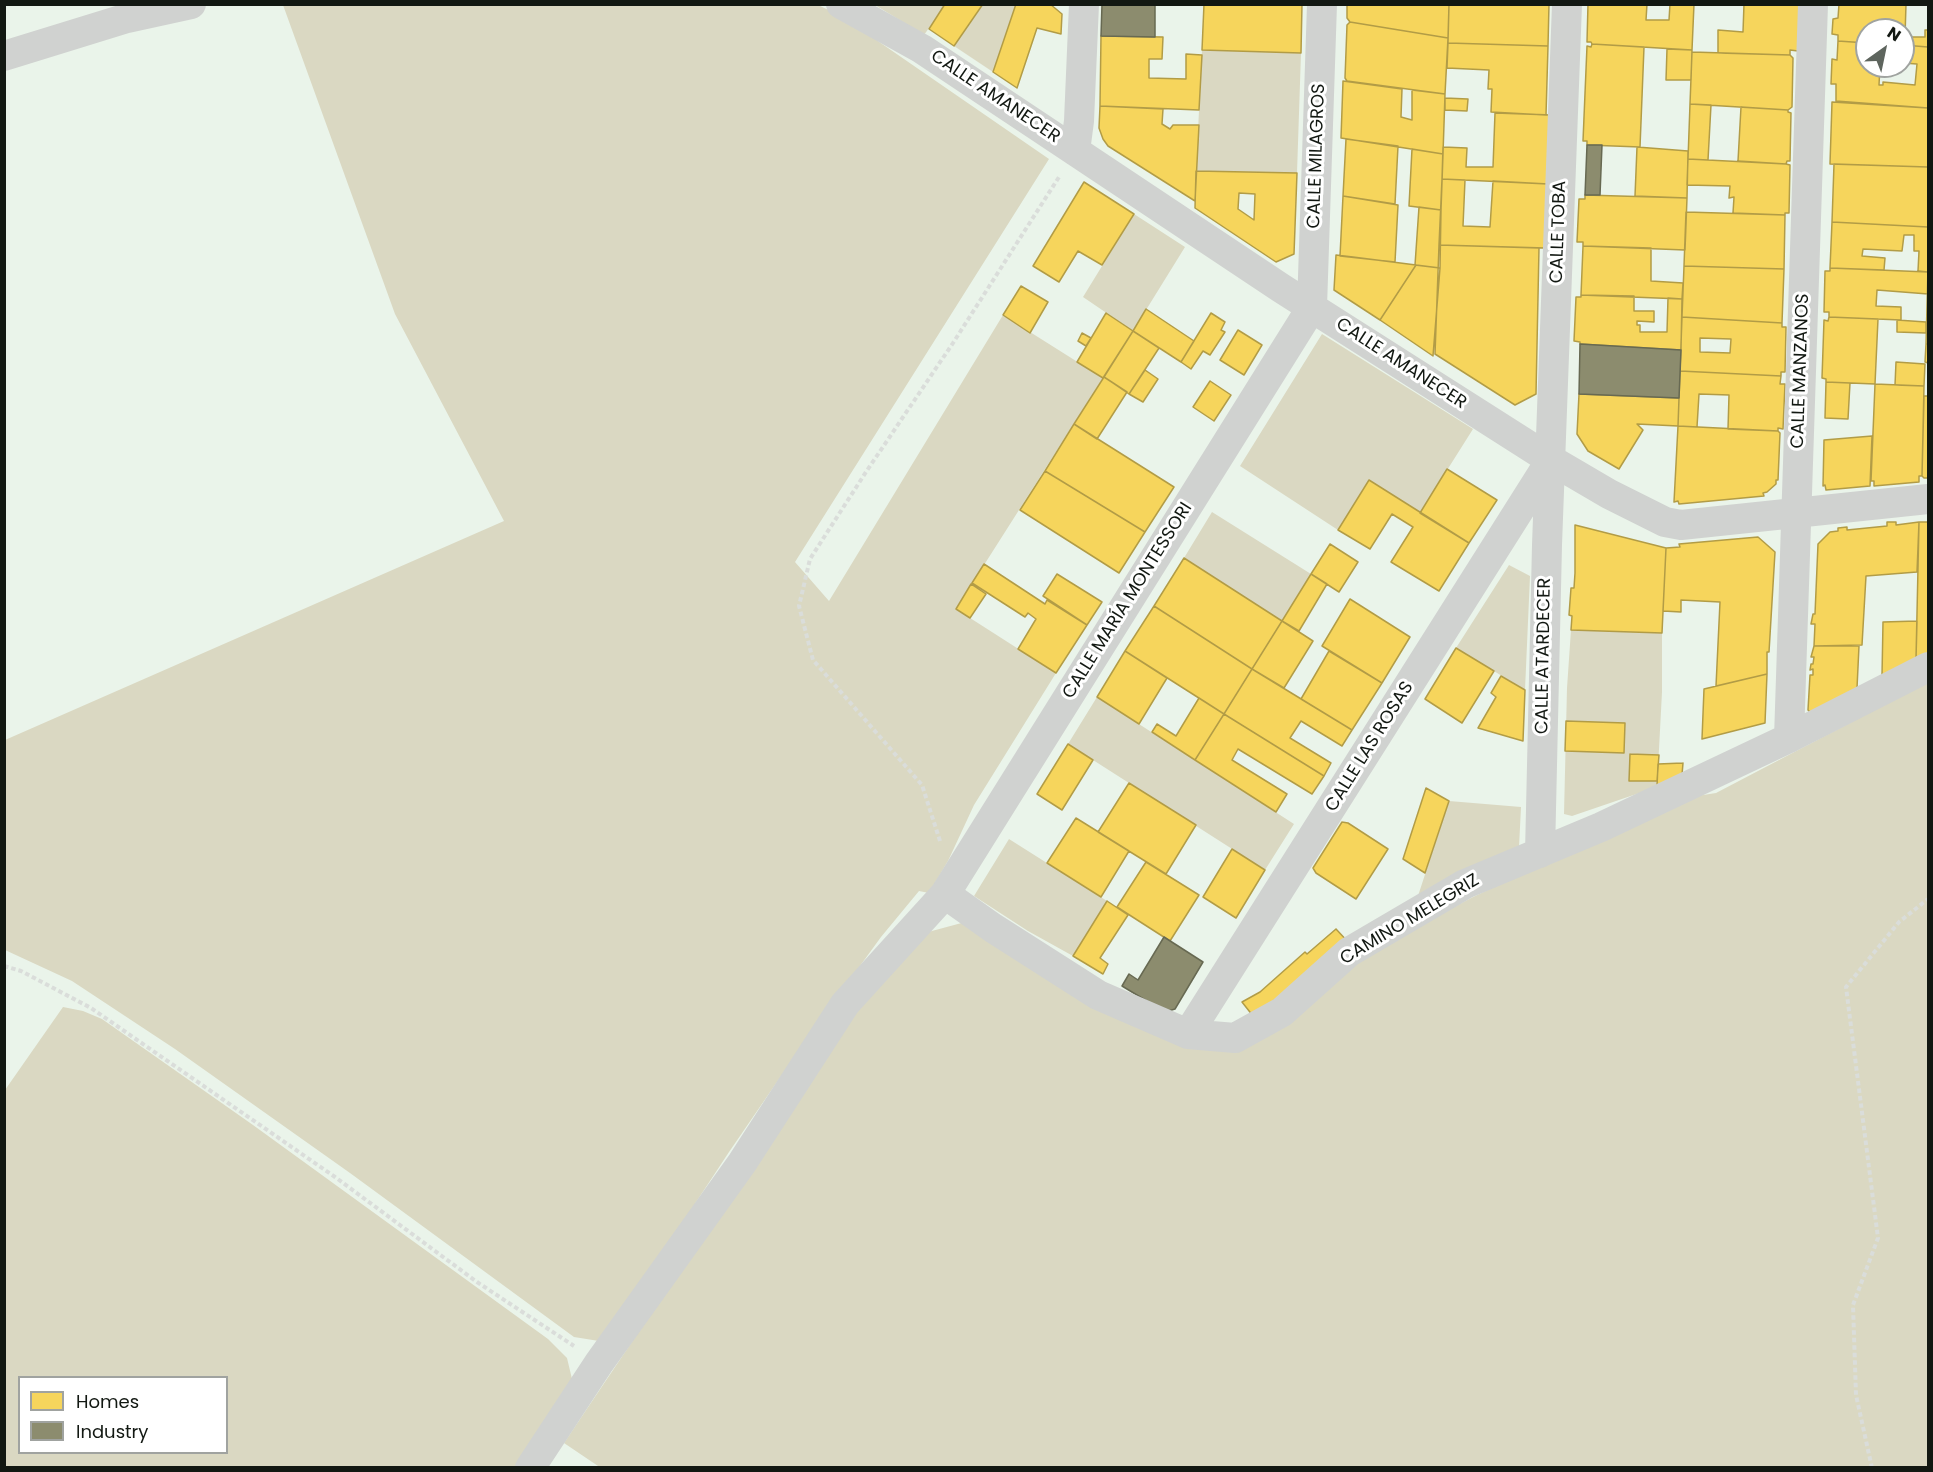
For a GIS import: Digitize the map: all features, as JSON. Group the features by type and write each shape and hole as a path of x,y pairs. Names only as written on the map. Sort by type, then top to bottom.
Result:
{"street":[{"path":"4,56 127,18 191,4"},
{"name":"CALLE AMANECER","path":"841,4 922,49 1312,308 1551,460 1609,494 1665,522 1682,525 1929,500"},
{"path":"1075,151 1079,121 1084,4"},
{"name":"CALLE MILAGROS","path":"1312,308 1322,4"},
{"name":"CALLE TOBA","path":"1551,460 1567,4"},
{"name":"CALLE MANZANOS","path":"1789,738 1814,4"},
{"name":"CALLE MARÍA MONTESSORI","path":"530,1467 599,1363 742,1163 845,1004 945,894 1312,308"},
{"name":"CALLE ATARDECER","path":"1540,853 1551,460"},
{"name":"CALLE LAS ROSAS","path":"1188,1034 1551,460"},
{"name":"CAMINO MELEGRIZ","path":"945,894 993,928 1098,995 1188,1034 1235,1038 1282,1012 1349,952 1465,884 1601,827 1789,738 1929,667"}],"path":[{"path":"945,894 939,838 922,785 813,660 799,606 810,559 953,344 1075,151"},
{"path":"1872,1467 1856,1395 1853,1305 1878,1238 1846,987 1899,922 1929,899"},
{"path":"4,966 21,971 91,1008 335,1177 477,1282 599,1363"}],"shaded area":[{"path":"283,5 818,5 843,17 1049,159 795,562 829,601 1003,315 1103,378 956,609 1056,673 974,805 948,861 929,893 919,891 881,937 801,1047 729,1152 614,1327 599,1341 574,1337 350,1173 175,1049 72,981 5,950 5,740 504,521 395,314"},
{"path":"875,5 945,5 924,35"},
{"path":"983,5 1016,5 993,72 954,46"},
{"path":"1202,50 1301,53 1297,173 1196,171"},
{"path":"1134,214 1185,247 1133,331 1083,297"},
{"path":"1322,334 1473,429 1420,513 1369,481 1338,530 1240,466"},
{"path":"1212,512 1311,574 1282,621 1184,558"},
{"path":"1509,565 1530,576 1525,690 1456,648"},
{"path":"1571,630 1662,633 1662,692 1657,787 1572,816 1564,814"},
{"path":"1928,682 1928,1467 601,1468 564,1443 862,999 917,935 969,921 1231,1046 1378,947 1473,897 1684,798 1716,793"},
{"path":"1097,697 1294,824 1265,870 1068,744"},
{"path":"1449,801 1521,807 1519,847 1417,899"},
{"path":"1009,839 1107,901 1073,956 1028,931 974,896"},
{"path":"63,1007 83,1011 102,1019 253,1125 548,1339 567,1358 572,1379 515,1467 5,1468 5,1090"}],"building: Homes":[{"path":"945,4 983,4 954,46 929,29"},
{"path":"1016,4 1050,4 1062,14 1061,34 1037,28 1017,88 993,72"},
{"path":"1204,4 1302,4 1301,53 1202,50"},
{"path":"1347,4 1449,4 1448,38 1350,22 1347,18"},
{"path":"1449,4 1549,4 1548,46 1448,43"},
{"path":"1588,4 1647,4 1646,20 1669,20 1670,4 1694,4 1692,50 1587,42"},
{"path":"1744,4 1800,4 1798,51 1790,50 1790,55 1718,53 1718,30 1743,32"},
{"path":"1839,4 1906,4 1906,18 1855,18 1855,42 1838,41 1838,35 1832,34 1833,19 1838,18"},
{"path":"1350,22 1448,38 1445,94 1347,81 1345,78 1347,25"},
{"path":"1925,30 1928,30 1928,47 1915,46 1915,37 1925,37"},
{"path":"1101,36 1163,37 1162,59 1149,59 1149,78 1186,79 1186,54 1202,55 1199,110 1100,106"},
{"path":"1838,41 1855,42 1855,78 1879,78 1879,85 1883,85 1883,82 1915,85 1917,64 1915,64 1915,46 1928,47 1928,108 1836,101 1836,84 1831,84 1832,59 1837,60"},
{"path":"1448,43 1548,46 1546,115 1491,112 1492,89 1488,89 1489,70 1447,68"},
{"path":"1592,44 1644,47 1640,147 1587,145 1587,141 1583,141 1587,46 1591,47"},
{"path":"1667,49 1692,50 1691,80 1666,80"},
{"path":"1692,52 1790,55 1793,58 1792,107 1788,110 1690,104"},
{"path":"1343,81 1402,89 1401,117 1412,120 1412,90 1445,94 1443,154 1341,138"},
{"path":"1445,98 1468,99 1467,111 1445,110"},
{"path":"1832,102 1928,108 1928,167 1830,164"},
{"path":"1690,104 1711,105 1708,160 1688,159"},
{"path":"1100,106 1163,109 1162,124 1170,129 1173,125 1199,125 1195,201 1108,146 1099,128"},
{"path":"1741,107 1788,110 1791,113 1790,161 1786,164 1738,161"},
{"path":"1495,113 1552,115 1548,184 1442,179 1443,147 1467,148 1466,167 1493,167"},
{"path":"1346,139 1398,146 1395,204 1343,196"},
{"path":"1637,147 1688,151 1687,198 1635,196"},
{"path":"1412,149 1443,154 1441,210 1409,206"},
{"path":"1688,159 1790,165 1789,213 1785,215 1733,213 1734,197 1729,198 1730,186 1687,185"},
{"path":"1834,164 1928,167 1928,227 1832,222"},
{"path":"1196,171 1297,173 1294,254 1276,262 1195,208","holes":["1239,193 1255,194 1254,220 1238,209"]},
{"path":"1442,179 1465,180 1463,226 1490,227 1493,181 1548,184 1546,248 1439,245"},
{"path":"1084,182 1134,214 1102,265 1078,251 1059,282 1033,266"},
{"path":"1585,195 1687,198 1685,250 1583,246 1583,242 1577,242 1579,199 1585,199"},
{"path":"1343,196 1398,205 1395,262 1340,256"},
{"path":"1419,207 1441,210 1440,268 1415,265"},
{"path":"1686,212 1785,215 1784,269 1684,266"},
{"path":"1832,222 1928,227 1928,272 1918,271 1919,251 1914,251 1914,235 1904,235 1902,251 1863,249 1862,256 1885,258 1884,270 1830,268"},
{"path":"1439,245 1539,248 1536,394 1515,405 1435,354"},
{"path":"1583,246 1651,248 1651,281 1683,283 1682,299 1581,295"},
{"path":"1336,255 1416,265 1380,320 1334,290"},
{"path":"1416,265 1440,268 1433,356 1380,320"},
{"path":"1684,266 1784,269 1782,323 1682,317"},
{"path":"1928,267 1928,344 1926,344"},
{"path":"1830,268 1928,272 1928,294 1877,290 1876,306 1901,307 1901,320 1829,317 1829,312 1824,312 1825,271 1830,271"},
{"path":"1021,286 1048,302 1030,333 1003,315"},
{"path":"1581,295 1634,296 1634,311 1654,311 1654,322 1637,321 1637,325 1640,325 1640,332 1667,332 1668,298 1682,299 1681,350 1580,344 1574,341 1576,297 1581,297"},
{"path":"1146,309 1194,341 1181,362 1133,331"},
{"path":"1106,313 1133,331 1103,378 1077,362"},
{"path":"1211,313 1225,322 1221,330 1225,332 1210,355 1203,351 1191,369 1181,362"},
{"path":"1682,317 1782,323 1782,327 1786,327 1785,372 1781,372 1781,376 1680,371","holes":["1700,338 1731,339 1730,353 1700,352"]},
{"path":"1829,317 1878,319 1875,384 1826,382 1826,379 1822,378 1824,320 1828,321"},
{"path":"1897,320 1926,322 1926,333 1897,332"},
{"path":"1238,330 1262,345 1244,375 1220,360"},
{"path":"1133,331 1159,348 1129,394 1104,377"},
{"path":"1082,333 1091,338 1086,346 1078,341"},
{"path":"1926,344 1928,344 1928,363 1925,362"},
{"path":"1896,362 1925,364 1924,386 1895,385"},
{"path":"1145,370 1158,379 1143,402 1129,394"},
{"path":"1680,371 1781,376 1780,384 1785,384 1783,429 1778,428 1778,431 1728,429 1729,395 1699,394 1697,427 1678,426"},
{"path":"1104,377 1127,392 1097,439 1074,424"},
{"path":"1210,381 1231,395 1214,421 1193,407"},
{"path":"1826,382 1850,383 1848,419 1825,418"},
{"path":"1875,384 1924,386 1922,476 1919,476 1919,482 1874,486 1874,481 1871,481"},
{"path":"1579,394 1679,398 1678,426 1637,424 1643,430 1619,469 1588,451 1577,434"},
{"path":"1924,396 1928,396 1928,478 1922,476"},
{"path":"1074,424 1174,487 1145,532 1045,471"},
{"path":"1678,426 1778,431 1780,433 1776,484 1763,493 1764,496 1679,504 1678,501 1674,502"},
{"path":"1872,436 1870,486 1826,490 1825,485 1823,486 1824,440"},
{"path":"1447,469 1497,500 1469,543 1420,513"},
{"path":"1045,471 1145,532 1119,573 1020,510"},
{"path":"1369,480 1469,543 1439,591 1391,562 1413,527 1392,514 1370,549 1338,530"},
{"path":"1887,522 1896,522 1896,525 1919,522 1917,572 1866,576 1862,645 1814,646 1815,624 1811,624 1813,614 1815,614 1818,544 1830,532 1838,531 1838,528 1847,527 1847,530 1887,526"},
{"path":"1919,522 1928,522 1928,653 1916,659"},
{"path":"1575,525 1666,548 1662,633 1571,630 1572,616 1569,615 1571,588 1574,588 1575,573"},
{"path":"1758,537 1775,552 1767,674 1716,686 1720,602 1681,600 1681,612 1663,611 1666,548 1680,547 1679,544"},
{"path":"1330,544 1358,562 1339,592 1311,574"},
{"path":"1184,558 1282,621 1252,669 1154,606"},
{"path":"984,564 1045,604 1047,600 1087,625 1056,673 1018,649 1036,619 1028,613 1025,617 972,583"},
{"path":"1057,574 1102,602 1087,625 1043,596"},
{"path":"1311,574 1327,584 1299,631 1282,621"},
{"path":"971,584 986,594 970,618 956,609"},
{"path":"1350,599 1410,637 1382,683 1322,646"},
{"path":"1154,606 1252,669 1224,714 1125,651"},
{"path":"1282,621 1313,641 1284,688 1252,669"},
{"path":"1917,621 1916,659 1882,676 1883,622"},
{"path":"1814,646 1859,646 1857,688 1811,713 1808,710 1810,675 1813,675 1813,669 1810,670 1814,657 1811,657"},
{"path":"1456,648 1494,671 1462,723 1425,699"},
{"path":"1125,651 1167,678 1139,724 1097,697"},
{"path":"1329,651 1382,683 1352,730 1301,699"},
{"path":"1252,669 1352,730 1342,746 1301,721 1290,738 1331,763 1324,776 1224,714"},
{"path":"1767,674 1765,723 1702,739 1704,689"},
{"path":"1501,676 1525,690 1523,741 1478,728 1496,697 1491,693"},
{"path":"1199,698 1224,714 1195,760 1152,732 1157,724 1176,736"},
{"path":"1224,714 1324,776 1312,794 1238,749 1232,760 1287,794 1276,812 1195,760"},
{"path":"1566,721 1625,723 1624,753 1565,751"},
{"path":"1068,744 1093,760 1062,810 1037,794"},
{"path":"1630,754 1659,755 1657,781 1629,781"},
{"path":"1683,763 1682,775 1657,787 1658,764"},
{"path":"1129,783 1196,825 1166,874 1098,832"},
{"path":"1426,788 1449,801 1425,873 1403,859"},
{"path":"1076,818 1129,851 1101,897 1047,863"},
{"path":"1342,822 1348,823 1388,849 1356,899 1316,873 1313,868"},
{"path":"1232,849 1265,870 1236,918 1203,897"},
{"path":"1146,862 1199,895 1170,941 1117,907"},
{"path":"1107,901 1128,915 1100,958 1108,964 1103,974 1073,956"},
{"path":"1336,929 1350,944 1253,1016 1242,1002 1260,992 1305,952 1307,954"}],"building: Industry":[{"path":"1102,4 1155,4 1155,37 1101,36"},
{"path":"1587,145 1602,145 1600,195 1585,195"},
{"path":"1580,344 1681,350 1679,398 1579,394"},
{"path":"1164,937 1203,962 1175,1009 1165,1012 1122,986 1129,974 1138,980"}]}
